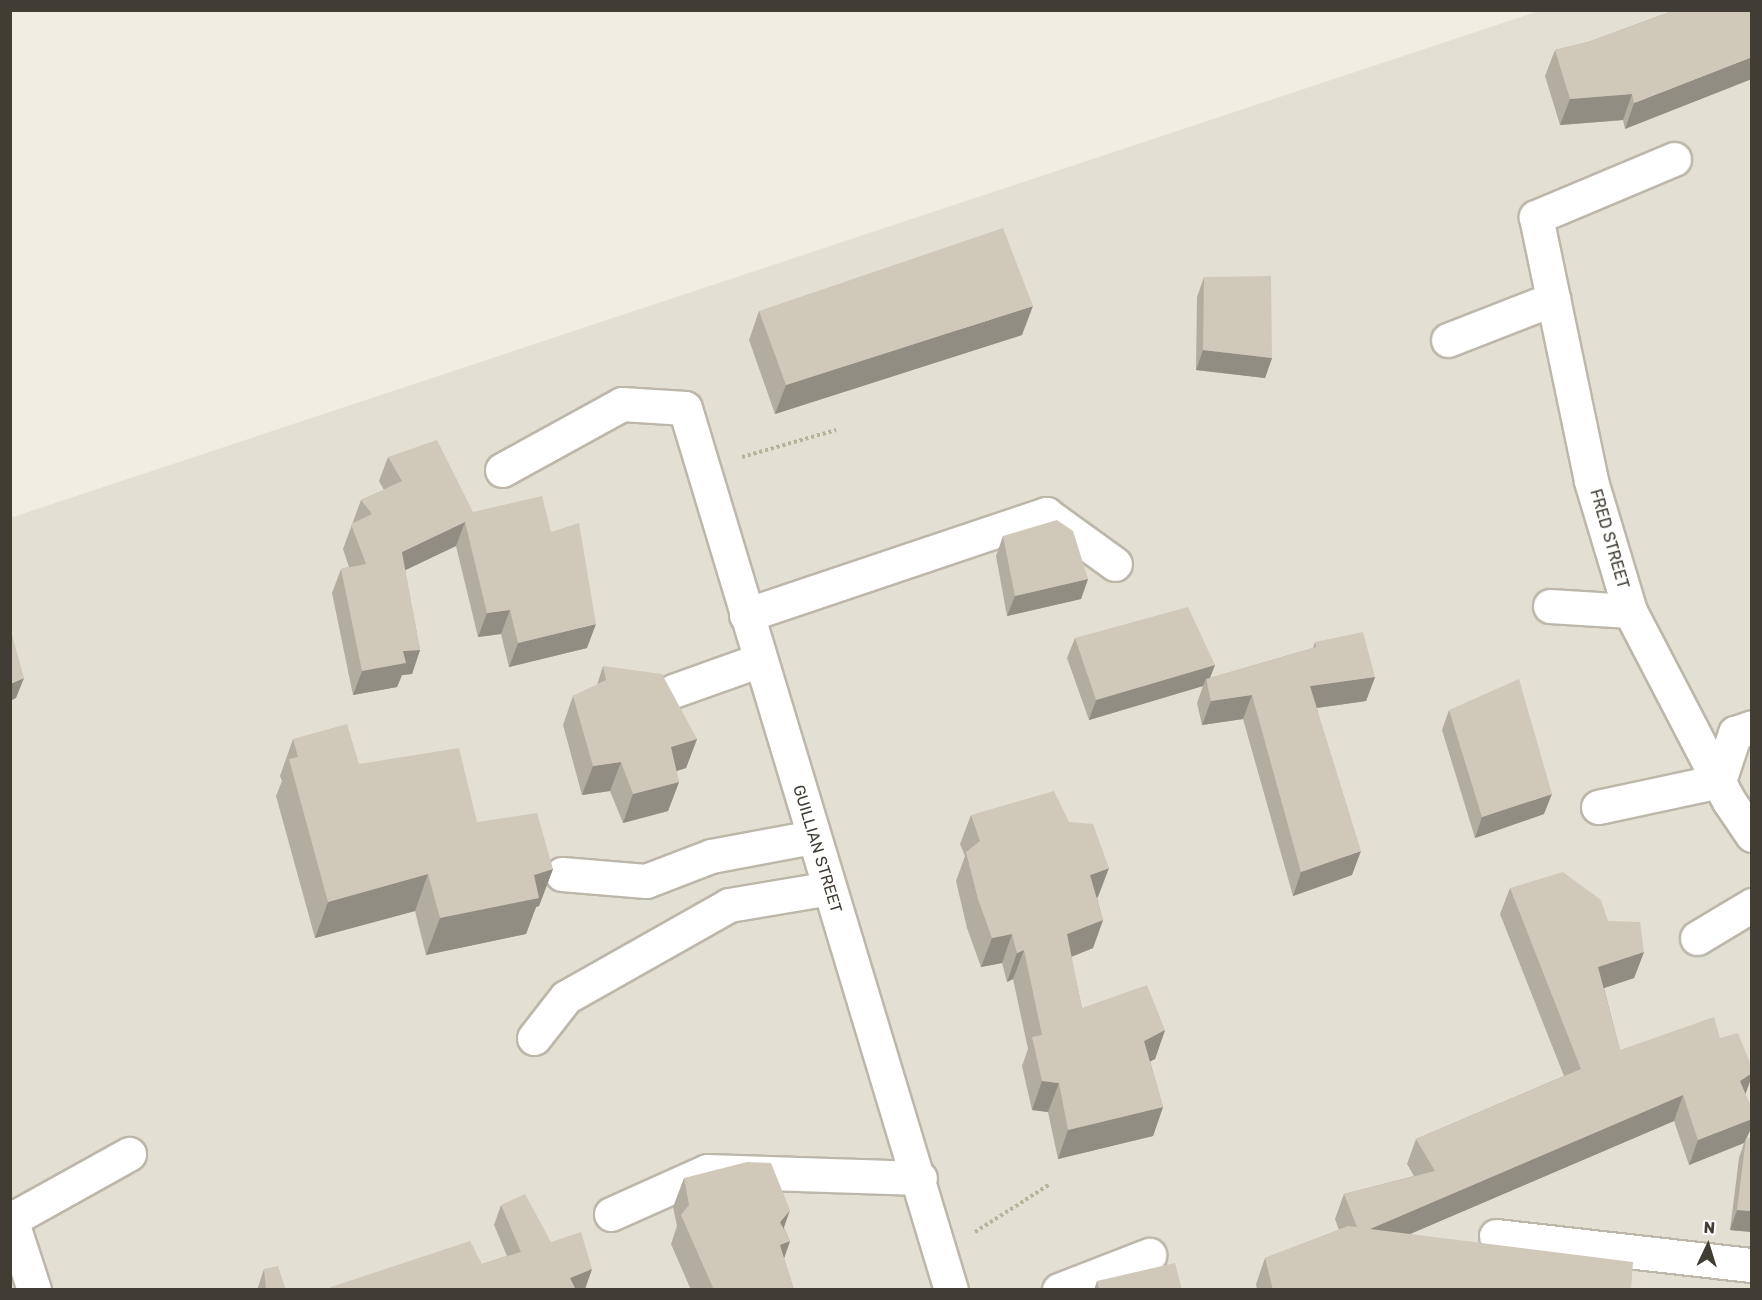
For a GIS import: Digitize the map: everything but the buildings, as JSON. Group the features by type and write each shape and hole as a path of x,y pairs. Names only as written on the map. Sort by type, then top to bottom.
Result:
{"street":[{"name":"FRED STREET","path":"1674,159 1536,217 1592,480 1630,611 1719,781 1752,836"},
{"path":"1448,340 1553,299"},
{"name":"GUILLIAN STREET","path":"502,470 622,404 685,408 813,837 920,1178 951,1290"},
{"path":"746,615 1046,514 1115,564"},
{"path":"1550,606 1630,611"},
{"path":"673,691 760,660"},
{"path":"1598,807 1719,781 1735,733 1752,728"},
{"path":"562,874 646,881 711,856 813,837"},
{"path":"534,1038 566,997 729,905 829,888"},
{"path":"1697,938 1752,905"},
{"path":"34,1290 11,1218 129,1154"},
{"path":"611,1214 707,1171 920,1178"},
{"path":"780,1193 828,1174"},
{"path":"1496,1236 1752,1265"},
{"path":"1059,1290 1149,1255"}],"path":[{"path":"706,479 746,454 836,430"},
{"path":"941,1254 1050,1184"}],"shaded area":[{"path":"1539,11 1751,11 1751,1289 11,1289 10,518"}]}
